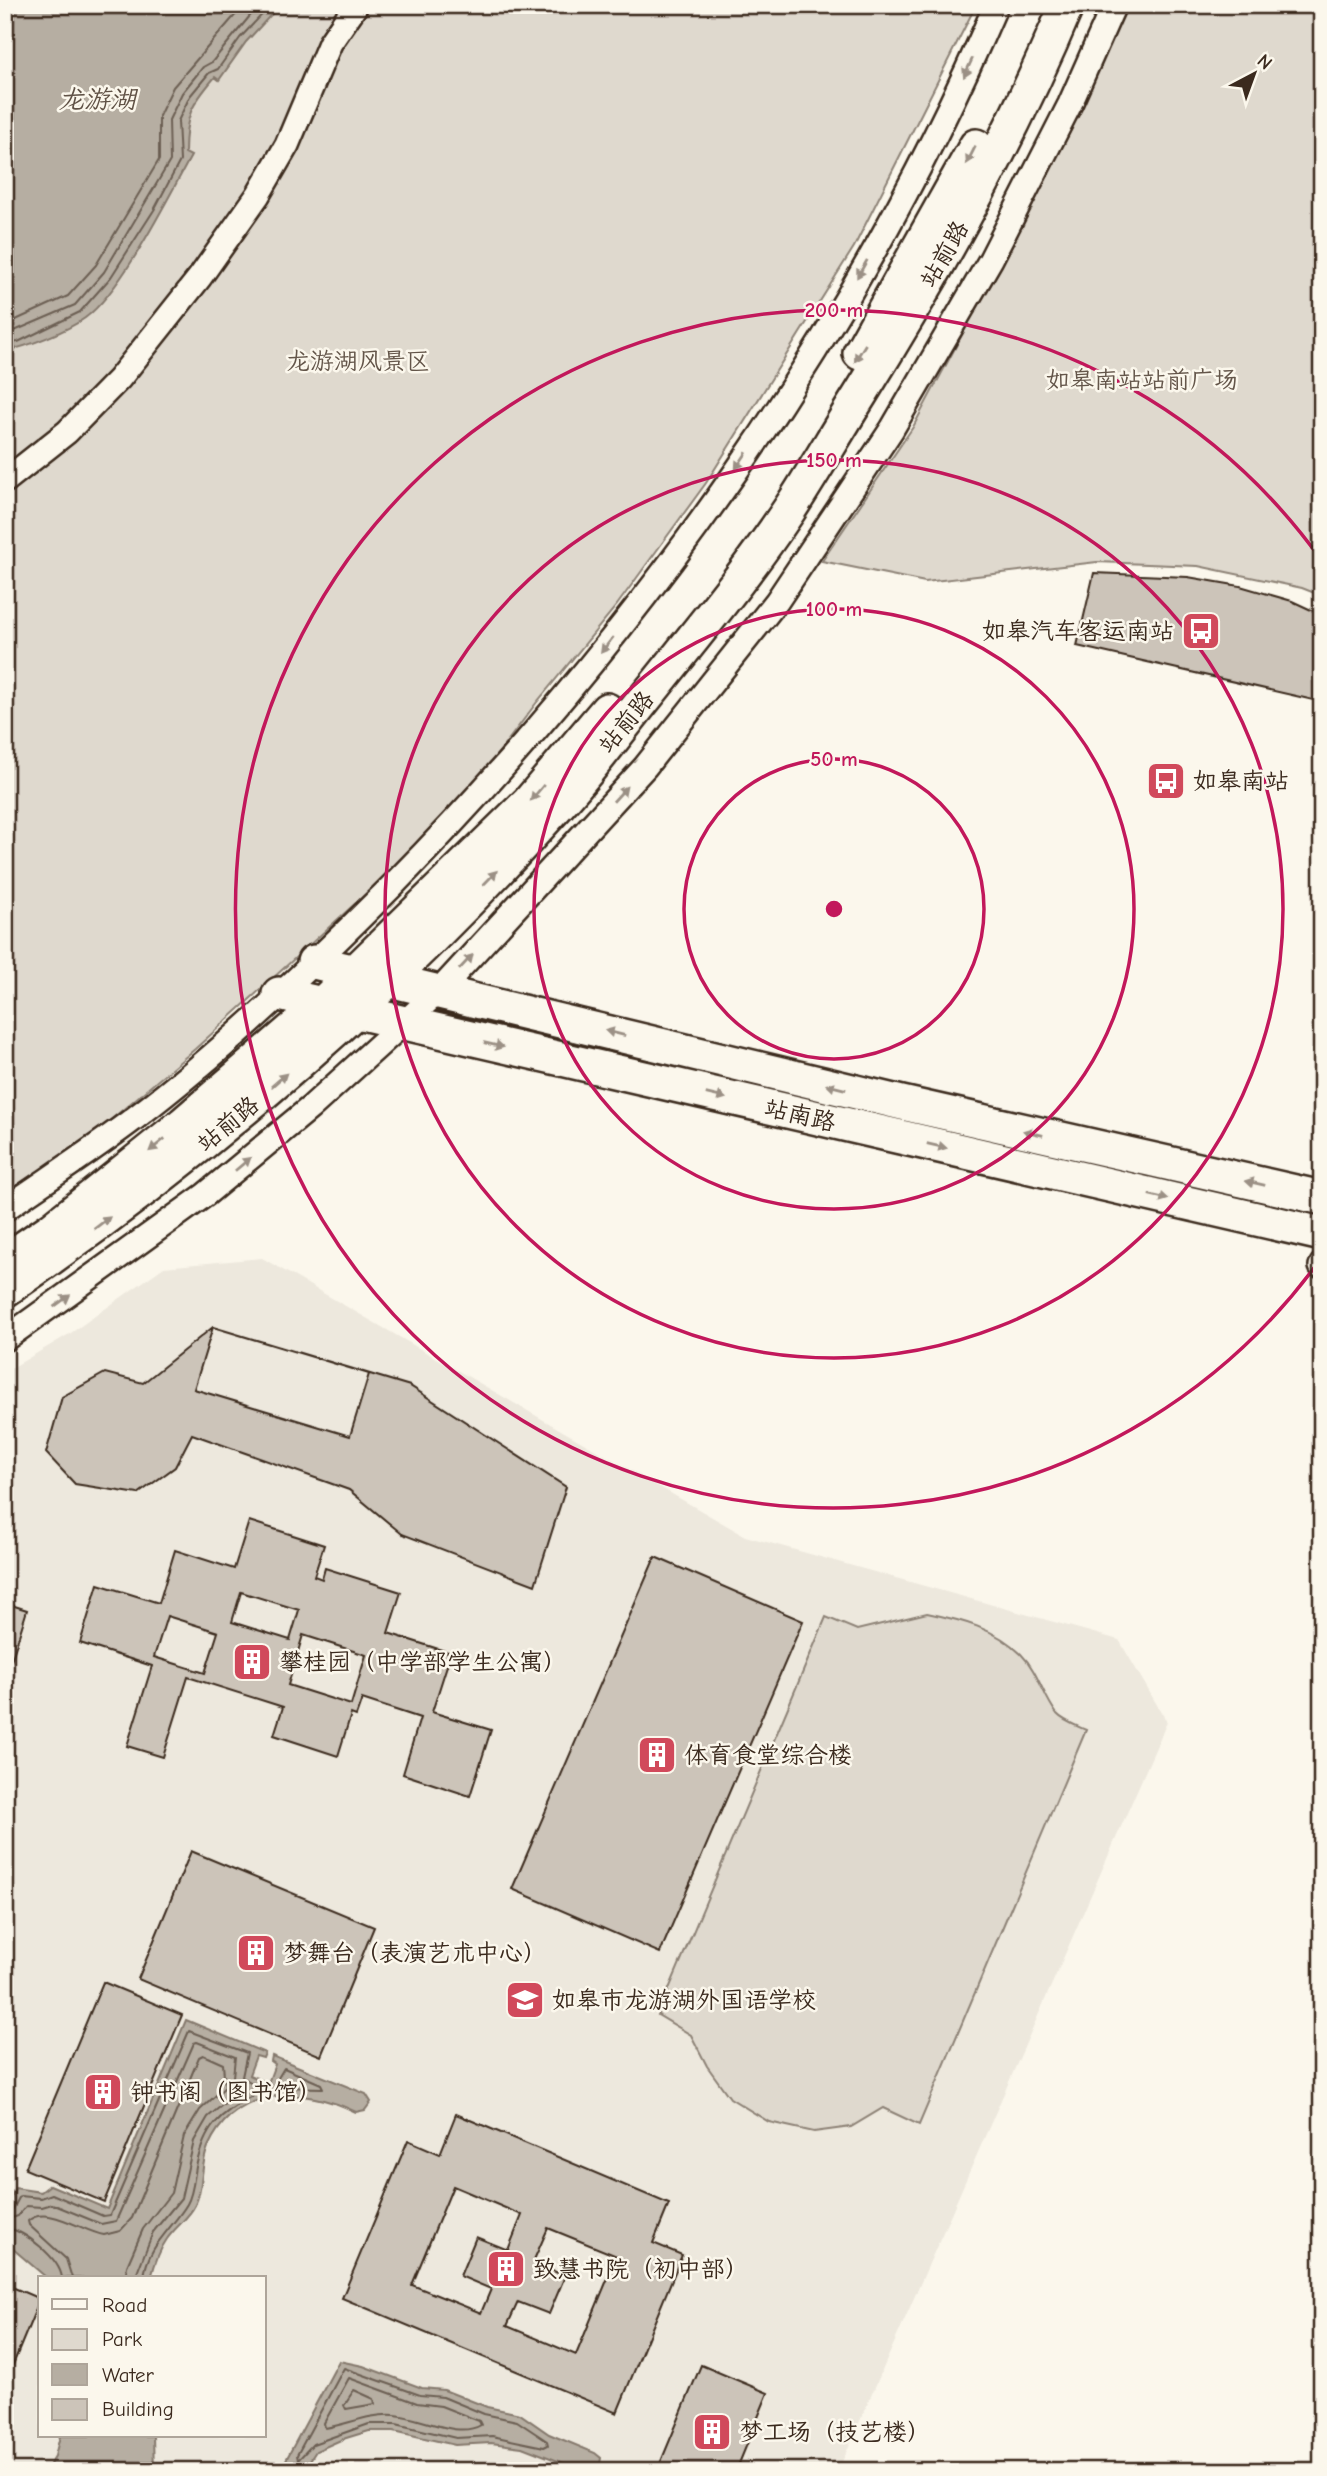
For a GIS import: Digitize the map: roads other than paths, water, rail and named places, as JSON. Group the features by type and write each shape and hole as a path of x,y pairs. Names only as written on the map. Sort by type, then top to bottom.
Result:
{"street":[{"path":"5,481 67,432 119,379 200,277 264,185 291,135 330,43 356,5"},
{"path":"5,1209 136,1117 314,962 455,820 588,670 687,542 811,358 933,143 996,5"},
{"name":"站前路","path":"5,1261 53,1228 183,1124 356,972 529,802 691,606 771,498 876,327 947,202 1043,5"},
{"name":"站前路","path":"5,1290 89,1232 206,1143 356,1013 391,980 561,802 698,632 787,513 907,320 968,212 1067,5"},
{"path":"5,1339 205,1195 310,1108 440,990 645,767 777,601 892,429 991,259 1070,104 1114,5"},
{"name":"站南路","path":"314,962 440,990 902,1103 1322,1198"},
{"name":"站南路","path":"279,994 1322,1234"}],"water":[{"name":"龙游湖","path":"5,5 280,5 246,42 219,80 215,77 200,95 188,120 185,140 185,153 191,156 143,243 114,287 99,305 77,323 46,338 5,351"},
{"path":"186,2020 265,2053 263,2058 256,2056 249,2075 268,2083 275,2064 271,2061 272,2056 366,2094 371,2102 365,2110 356,2112 315,2098 273,2097 253,2102 235,2112 220,2127 208,2147 195,2205 164,2243 152,2276 45,2276 5,2242 5,2211 15,2188 41,2192 50,2185 107,2209"},
{"path":"339,2361 363,2366 422,2388 444,2390 487,2407 520,2414 549,2434 595,2453 601,2458 599,2470 584,2471 522,2447 491,2443 455,2445 394,2431 369,2431 316,2451 303,2471 280,2471"},
{"path":"60,2438 153,2438 154,2471 46,2471 55,2456"}],"place":[{"name":"如皋汽车客运南站","path":"1201,631"},
{"name":"如皋南站","path":"1166,781"},
{"name":"攀桂园（中学部学生公寓）","path":"252,1662"},
{"name":"体育食堂综合楼","path":"657,1755"},
{"name":"梦舞台（表演艺术中心）","path":"256,1953"},
{"name":"如皋市龙游湖外国语学校","path":"525,2000"},
{"name":"钟书阁（图书馆）","path":"103,2092"},
{"name":"致慧书院（初中部）","path":"506,2269"},
{"name":"梦工场（技艺楼）","path":"712,2432"}],"park label":[{"name":"龙游湖风景区","path":"358,361"},
{"name":"如皋南站站前广场","path":"1142,380"}]}
